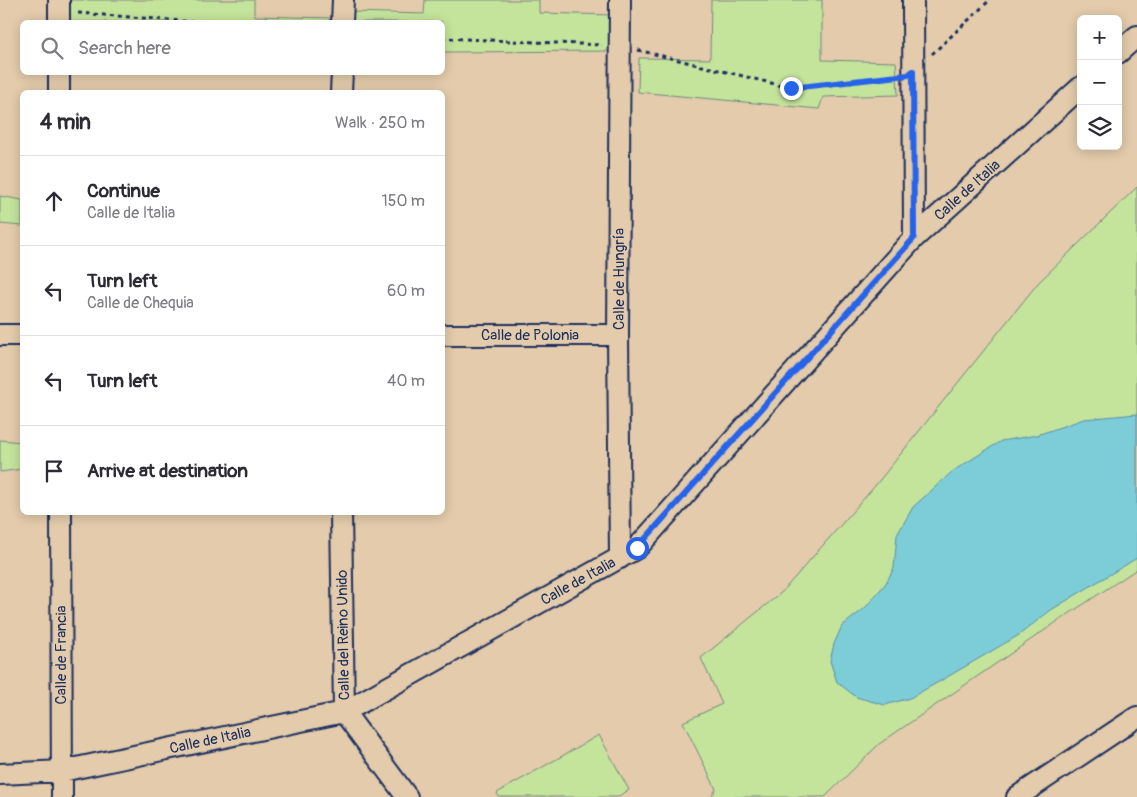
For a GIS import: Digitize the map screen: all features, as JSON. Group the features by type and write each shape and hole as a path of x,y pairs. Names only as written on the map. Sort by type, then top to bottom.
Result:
{"street":[{"path":"342,20 343,0"},
{"name":"Calle de Hungría","path":"620,0 618,335 620,558"},
{"path":"913,0 914,238"},
{"path":"1122,49 1137,36"},
{"path":"59,75 59,90"},
{"path":"341,90 342,75"},
{"name":"Calle de Italia","path":"0,774 62,771 344,712 637,548 914,238 1077,91"},
{"path":"0,335 20,335"},
{"name":"Calle de Polonia","path":"445,335 618,335"},
{"name":"Calle de Francia","path":"61,515 62,797"},
{"name":"Calle del Reino Unido","path":"341,515 344,712 407,797"},
{"path":"1018,797 1137,717"}],"path":[{"path":"445,38 619,45 791,88 908,75 990,0"},
{"path":"59,11 170,20"}],"green space":[{"path":"69,0 254,0 254,16 329,18 329,20 68,20"},
{"path":"425,0 539,0 539,13 611,15 614,51 445,52 445,20 350,20 350,12 424,14"},
{"path":"711,0 822,0 822,60 896,62 898,95 823,97 819,109 638,92 639,58 710,59"},
{"path":"1137,187 1137,569 879,744 825,797 711,797 716,789 683,722 722,704 701,658 782,592 875,486 1038,283"},
{"path":"0,196 20,200 20,226 0,224"},
{"path":"0,440 20,442 20,469 0,472"},
{"path":"599,735 629,790 617,797 499,797 497,793"}],"water":[{"path":"1137,414 1137,558 1051,610 1019,635 910,698 885,705 856,697 837,682 830,661 834,644 842,626 865,608 886,583 894,568 897,535 913,507 953,471 1001,441 1037,435 1084,419"}],"route":[{"path":"637,548 914,238 913,71 908,75 791,88"}]}
